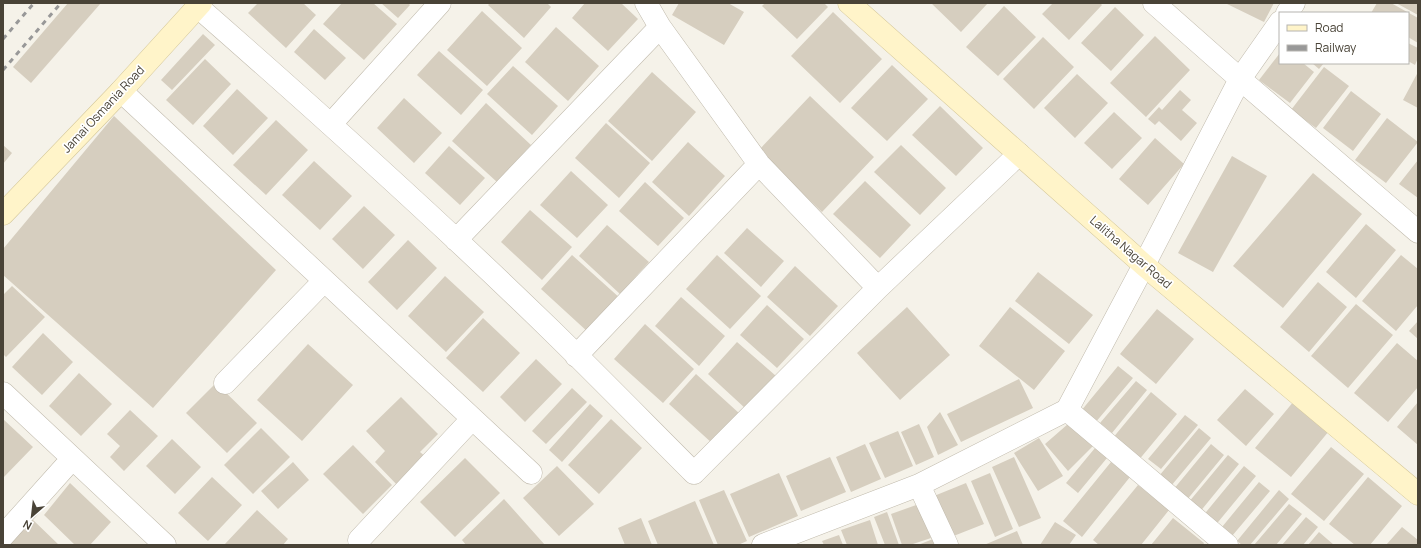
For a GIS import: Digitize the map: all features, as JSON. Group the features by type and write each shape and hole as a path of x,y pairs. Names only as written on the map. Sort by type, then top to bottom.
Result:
{"street":[{"path":"330,124 440,3"},
{"path":"646,3 660,26 759,164 878,288"},
{"name":"Lalitha Nagar Road","path":"849,3 1144,265 1418,494"},
{"path":"1154,3 1418,232"},
{"path":"1288,12 1294,3"},
{"path":"200,5 456,240 694,473 878,288 1019,154"},
{"name":"Jamai Osmania Road","path":"3,214 200,5"},
{"path":"763,545 810,536 919,485 1067,410 1240,79 1279,23"},
{"path":"456,240 660,26"},
{"path":"121,90 531,473"},
{"path":"576,356 759,164"},
{"path":"225,383 324,281"},
{"path":"3,393 165,545"},
{"path":"1067,410 1227,545"},
{"path":"359,540 472,418"},
{"path":"3,536 72,459"},
{"path":"919,485 947,545"}],"building":[{"path":"68,3 101,3 31,83 13,67"},
{"path":"258,3 303,3 316,15 286,48 248,13"},
{"path":"342,3 373,3 397,24 364,60 323,24"},
{"path":"381,3 408,3 410,5 398,18"},
{"path":"490,3 547,3 551,7 524,38 488,5"},
{"path":"585,3 621,3 638,19 608,51 572,18"},
{"path":"679,3 728,3 744,12 724,45 672,15"},
{"path":"765,3 824,3 828,7 797,39 762,6"},
{"path":"931,3 988,3 961,32"},
{"path":"1053,3 1100,3 1102,5 1069,40 1042,14"},
{"path":"1225,3 1274,3 1264,22"},
{"path":"1377,3 1391,3 1407,12 1372,12"},
{"path":"1396,3 1418,3 1418,15"},
{"path":"1004,6 1036,37 998,76 966,47"},
{"path":"1115,7 1144,35 1111,71 1081,43"},
{"path":"482,11 522,48 487,86 447,50"},
{"path":"833,12 882,59 840,103 791,56"},
{"path":"1409,13 1418,18 1418,43 1409,38"},
{"path":"556,27 599,66 568,101 525,62"},
{"path":"314,29 346,58 325,80 294,52"},
{"path":"203,34 215,45 172,90 161,80"},
{"path":"1155,36 1190,70 1146,117 1110,83"},
{"path":"1043,37 1074,67 1034,109 1003,79"},
{"path":"1409,44 1418,48 1418,58 1415,65 1409,62"},
{"path":"439,51 483,90 461,115 417,75"},
{"path":"1279,54 1279,64 1304,64 1314,72 1290,103 1259,80"},
{"path":"205,59 231,84 193,125 166,100"},
{"path":"1313,64 1323,64 1319,69"},
{"path":"892,65 928,99 887,141 851,108"},
{"path":"513,66 558,106 532,135 487,94"},
{"path":"1324,67 1349,86 1316,128 1291,110"},
{"path":"652,72 696,112 652,161 608,121"},
{"path":"1418,72 1418,108 1403,100"},
{"path":"1077,74 1108,103 1075,138 1044,108"},
{"path":"237,89 268,118 233,155 203,126"},
{"path":"1180,90 1191,100 1182,110 1197,123 1181,141 1159,121 1155,125 1148,119 1159,107 1162,110"},
{"path":"1351,91 1381,114 1353,151 1323,128"},
{"path":"810,96 874,157 822,212 758,151"},
{"path":"404,98 442,133 414,163 377,128"},
{"path":"486,103 531,145 497,182 452,141"},
{"path":"940,106 983,148 956,176 912,135"},
{"path":"1114,112 1142,138 1112,169 1084,143"},
{"path":"114,116 276,270 153,408 3,275 3,249"},
{"path":"1387,118 1418,142 1386,183 1355,160"},
{"path":"276,120 308,150 266,195 233,165"},
{"path":"606,123 650,163 619,198 575,158"},
{"path":"1155,138 1184,164 1148,205 1119,179"},
{"path":"688,142 725,176 689,216 652,182"},
{"path":"3,145 12,153 3,164"},
{"path":"901,145 946,188 920,215 874,172"},
{"path":"449,146 485,178 460,205 425,173"},
{"path":"1232,156 1267,176 1213,272 1178,253"},
{"path":"1418,160 1418,198 1399,184"},
{"path":"314,161 352,196 320,230 282,195"},
{"path":"571,171 608,205 577,238 540,205"},
{"path":"1313,173 1362,214 1283,308 1233,266"},
{"path":"865,181 911,225 880,258 833,214"},
{"path":"645,182 684,218 658,246 619,211"},
{"path":"364,206 395,235 363,269 332,239"},
{"path":"530,210 572,247 542,280 501,242"},
{"path":"1366,224 1396,250 1356,298 1326,272"},
{"path":"607,225 649,262 620,294 579,256"},
{"path":"747,228 784,261 761,287 724,253"},
{"path":"408,240 437,268 397,310 368,282"},
{"path":"572,255 621,299 589,333 541,289"},
{"path":"717,255 761,296 730,329 686,289"},
{"path":"1401,255 1418,269 1418,305 1396,331 1362,301"},
{"path":"795,266 838,306 810,336 767,297"},
{"path":"1038,272 1093,315 1069,344 1015,301"},
{"path":"445,276 484,312 446,352 408,316"},
{"path":"1318,282 1347,307 1309,352 1280,327"},
{"path":"12,286 45,317 6,357 3,354 3,295"},
{"path":"681,297 725,336 699,366 655,326"},
{"path":"1356,304 1393,335 1348,388 1311,356"},
{"path":"767,305 804,339 777,368 740,335"},
{"path":"907,307 950,355 900,400 857,353"},
{"path":"1010,307 1065,351 1034,390 979,346"},
{"path":"1157,309 1194,339 1156,384 1120,354"},
{"path":"483,318 520,353 483,392 446,358"},
{"path":"1418,321 1418,339 1409,331"},
{"path":"645,324 694,369 663,403 614,359"},
{"path":"43,333 73,362 42,395 12,367"},
{"path":"737,342 776,376 746,409 708,374"},
{"path":"1397,343 1418,361 1418,387 1388,422 1354,393"},
{"path":"308,344 353,385 302,441 257,400"},
{"path":"536,359 562,384 525,422 500,397"},
{"path":"1118,366 1133,378 1095,423 1081,411"},
{"path":"79,373 112,404 81,436 49,406"},
{"path":"696,374 740,414 713,444 669,404"},
{"path":"1019,379 1033,408 961,442 947,414"},
{"path":"1136,381 1147,390 1112,433 1100,423"},
{"path":"216,383 257,423 227,453 186,413"},
{"path":"572,388 587,402 546,444 532,431"},
{"path":"1245,389 1274,414 1246,446 1217,420"},
{"path":"1151,392 1177,414 1138,461 1112,439"},
{"path":"401,397 438,434 420,452 427,458 399,487 375,462 385,451 366,431"},
{"path":"1294,401 1329,431 1291,477 1255,448"},
{"path":"1418,402 1418,445 1397,427"},
{"path":"590,404 603,416 562,462 549,450"},
{"path":"130,410 158,436 124,471 110,457 120,446 107,434"},
{"path":"940,412 958,445 938,455 927,427"},
{"path":"1185,415 1198,425 1161,469 1148,459"},
{"path":"3,419 33,447 3,478"},
{"path":"611,419 642,448 599,494 568,465"},
{"path":"919,424 934,457 916,465 901,432"},
{"path":"1068,424 1094,445 1068,471 1045,444"},
{"path":"261,428 290,457 253,494 224,465"},
{"path":"1199,428 1211,438 1171,486 1159,476"},
{"path":"898,431 913,466 885,478 869,443"},
{"path":"1039,438 1063,476 1038,491 1014,453"},
{"path":"172,439 201,467 175,494 146,466"},
{"path":"865,444 881,479 851,492 836,457"},
{"path":"1211,444 1224,455 1186,501 1173,490"},
{"path":"353,445 392,485 363,514 323,474"},
{"path":"1331,447 1364,474 1324,521 1291,494"},
{"path":"1095,448 1107,458 1078,493 1066,483"},
{"path":"1228,455 1239,464 1199,513 1188,503"},
{"path":"830,457 846,492 801,511 786,476"},
{"path":"1014,457 1041,518 1019,527 992,467"},
{"path":"465,458 500,493 455,537 420,502"},
{"path":"293,462 309,480 278,509 261,491"},
{"path":"1111,462 1130,477 1082,537 1063,521"},
{"path":"557,466 594,504 559,536 523,498"},
{"path":"1244,466 1256,476 1214,527 1202,517"},
{"path":"779,473 798,516 749,537 730,494"},
{"path":"990,473 1013,529 995,537 971,481"},
{"path":"212,477 242,505 208,541 178,513"},
{"path":"1368,477 1402,506 1370,545 1355,545 1329,524"},
{"path":"1259,482 1270,491 1232,536 1222,527"},
{"path":"70,483 111,522 90,545 75,545 44,515"},
{"path":"966,483 984,524 951,537 934,496"},
{"path":"1138,485 1169,510 1141,545 1099,545 1093,540"},
{"path":"724,490 747,541 738,545 718,545 699,500"},
{"path":"1279,490 1289,499 1250,545 1242,545 1237,541"},
{"path":"504,499 545,545 466,545 462,540"},
{"path":"695,501 714,545 658,545 648,521"},
{"path":"919,504 931,538 910,545 902,545 891,514"},
{"path":"1289,504 1302,514 1276,545 1254,545"},
{"path":"257,510 288,539 283,545 224,545"},
{"path":"887,512 899,545 885,545 874,517"},
{"path":"1306,517 1318,527 1303,545 1282,545"},
{"path":"31,518 59,545 9,545"},
{"path":"641,518 652,545 625,545 618,528"},
{"path":"1173,518 1204,543 1203,545 1151,545"},
{"path":"870,520 878,545 847,545 841,530"},
{"path":"1055,522 1076,535 1069,545 1040,545"},
{"path":"1402,527 1418,540 1418,545 1386,545"},
{"path":"1017,531 1023,545 984,545"},
{"path":"1319,532 1334,545 1308,545"},
{"path":"839,535 843,545 824,545 822,541"},
{"path":"938,537 940,545 918,545"}],"railway":[{"path":"3,39 34,3"},
{"path":"3,70 61,3"}]}
